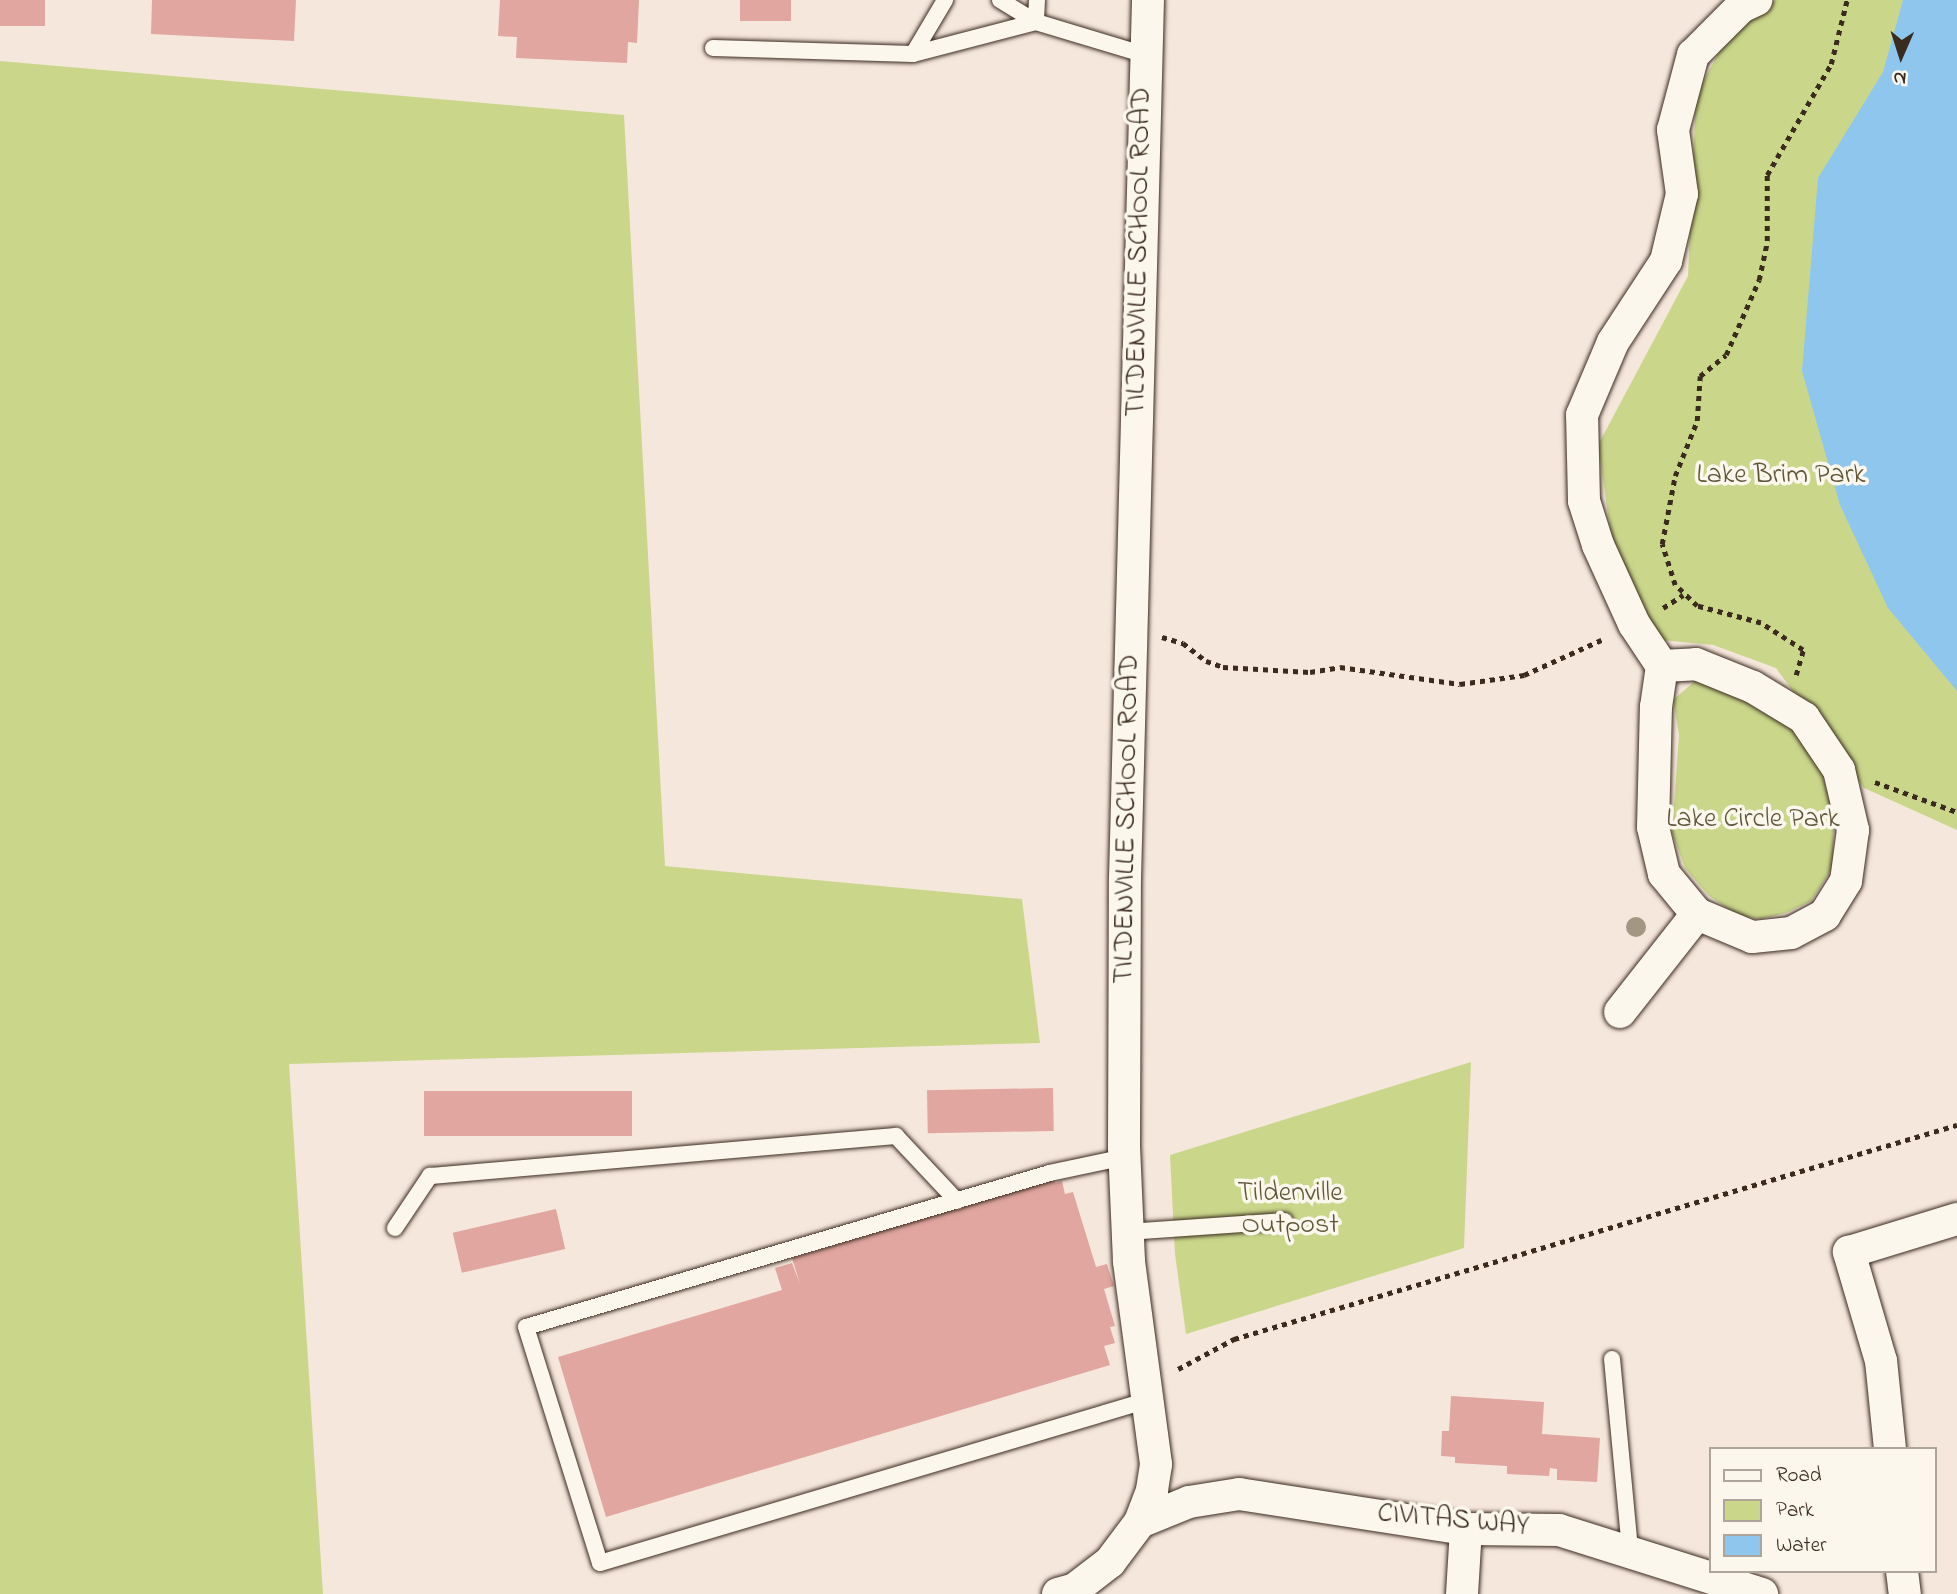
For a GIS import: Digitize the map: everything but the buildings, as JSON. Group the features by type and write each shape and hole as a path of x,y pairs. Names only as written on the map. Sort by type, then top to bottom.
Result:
{"street":[{"name":"TILDENVILLE SCHOOL ROAD","path":"1058,1594 1075,1589 1110,1562 1140,1522 1152,1490 1156,1464 1145,1401 1128,1232 1125,1152 1125,878 1148,0"},
{"path":"1662,666 1696,664 1753,687 1804,718 1839,770 1853,830 1846,881 1825,915 1791,933 1752,937 1697,914 1664,873 1653,827 1656,707 1662,666 1634,624 1598,545 1584,501 1582,415 1613,342 1667,261 1682,194 1673,130 1693,55 1741,8 1756,0"},
{"path":"1620,1012 1697,914"},
{"path":"1890,1447 1881,1361 1849,1252 1957,1219"},
{"name":"CIVITAS WAY","path":"1140,1522 1189,1502 1240,1494 1466,1528 1559,1530 1762,1594"},
{"path":"1462,1594 1466,1528"},
{"path":"1902,1573 1905,1594"}],"lane":[{"path":"913,54 945,0"},
{"path":"1000,0 1036,22 1145,55"},
{"path":"1036,22 1037,0"},
{"path":"713,48 913,54 1036,22"},
{"path":"395,1228 430,1176 896,1136 957,1201"},
{"path":"1125,1152 526,1327 600,1563 1145,1401"},
{"path":"1128,1232 1284,1221"},
{"path":"1612,1359 1630,1551"}],"path":[{"path":"1793,682 1803,650 1760,623 1697,606 1683,595 1662,544 1675,476 1697,421 1700,376 1726,355 1759,280 1767,242 1767,175 1831,64 1847,0"},
{"path":"1156,637 1183,643 1223,667 1310,672 1340,667 1460,684 1524,675 1601,640"},
{"path":"1864,778 1957,812"},
{"path":"1174,1371 1234,1339 1957,1125"}],"green space":[{"name":"Lake Brim Park","path":"1776,0 1957,0 1957,830 1864,788 1776,668 1713,645 1661,640 1614,555 1598,445 1688,276 1696,95 1735,23"},
{"path":"0,61 624,115 665,866 1022,899 1040,1043 289,1064 323,1594 0,1594"},
{"name":"Lake Circle Park","path":"1695,681 1726,688 1802,733 1822,773 1834,817 1833,867 1811,901 1786,913 1760,919 1739,916 1709,896 1685,868 1672,832 1679,735 1673,700"},
{"name":"Tildenville Outpost","path":"1471,1062 1464,1248 1186,1334 1175,1254 1170,1155"}],"water":[{"path":"1903,0 1957,0 1957,691 1888,608 1840,505 1802,371 1818,178 1883,72"}]}
